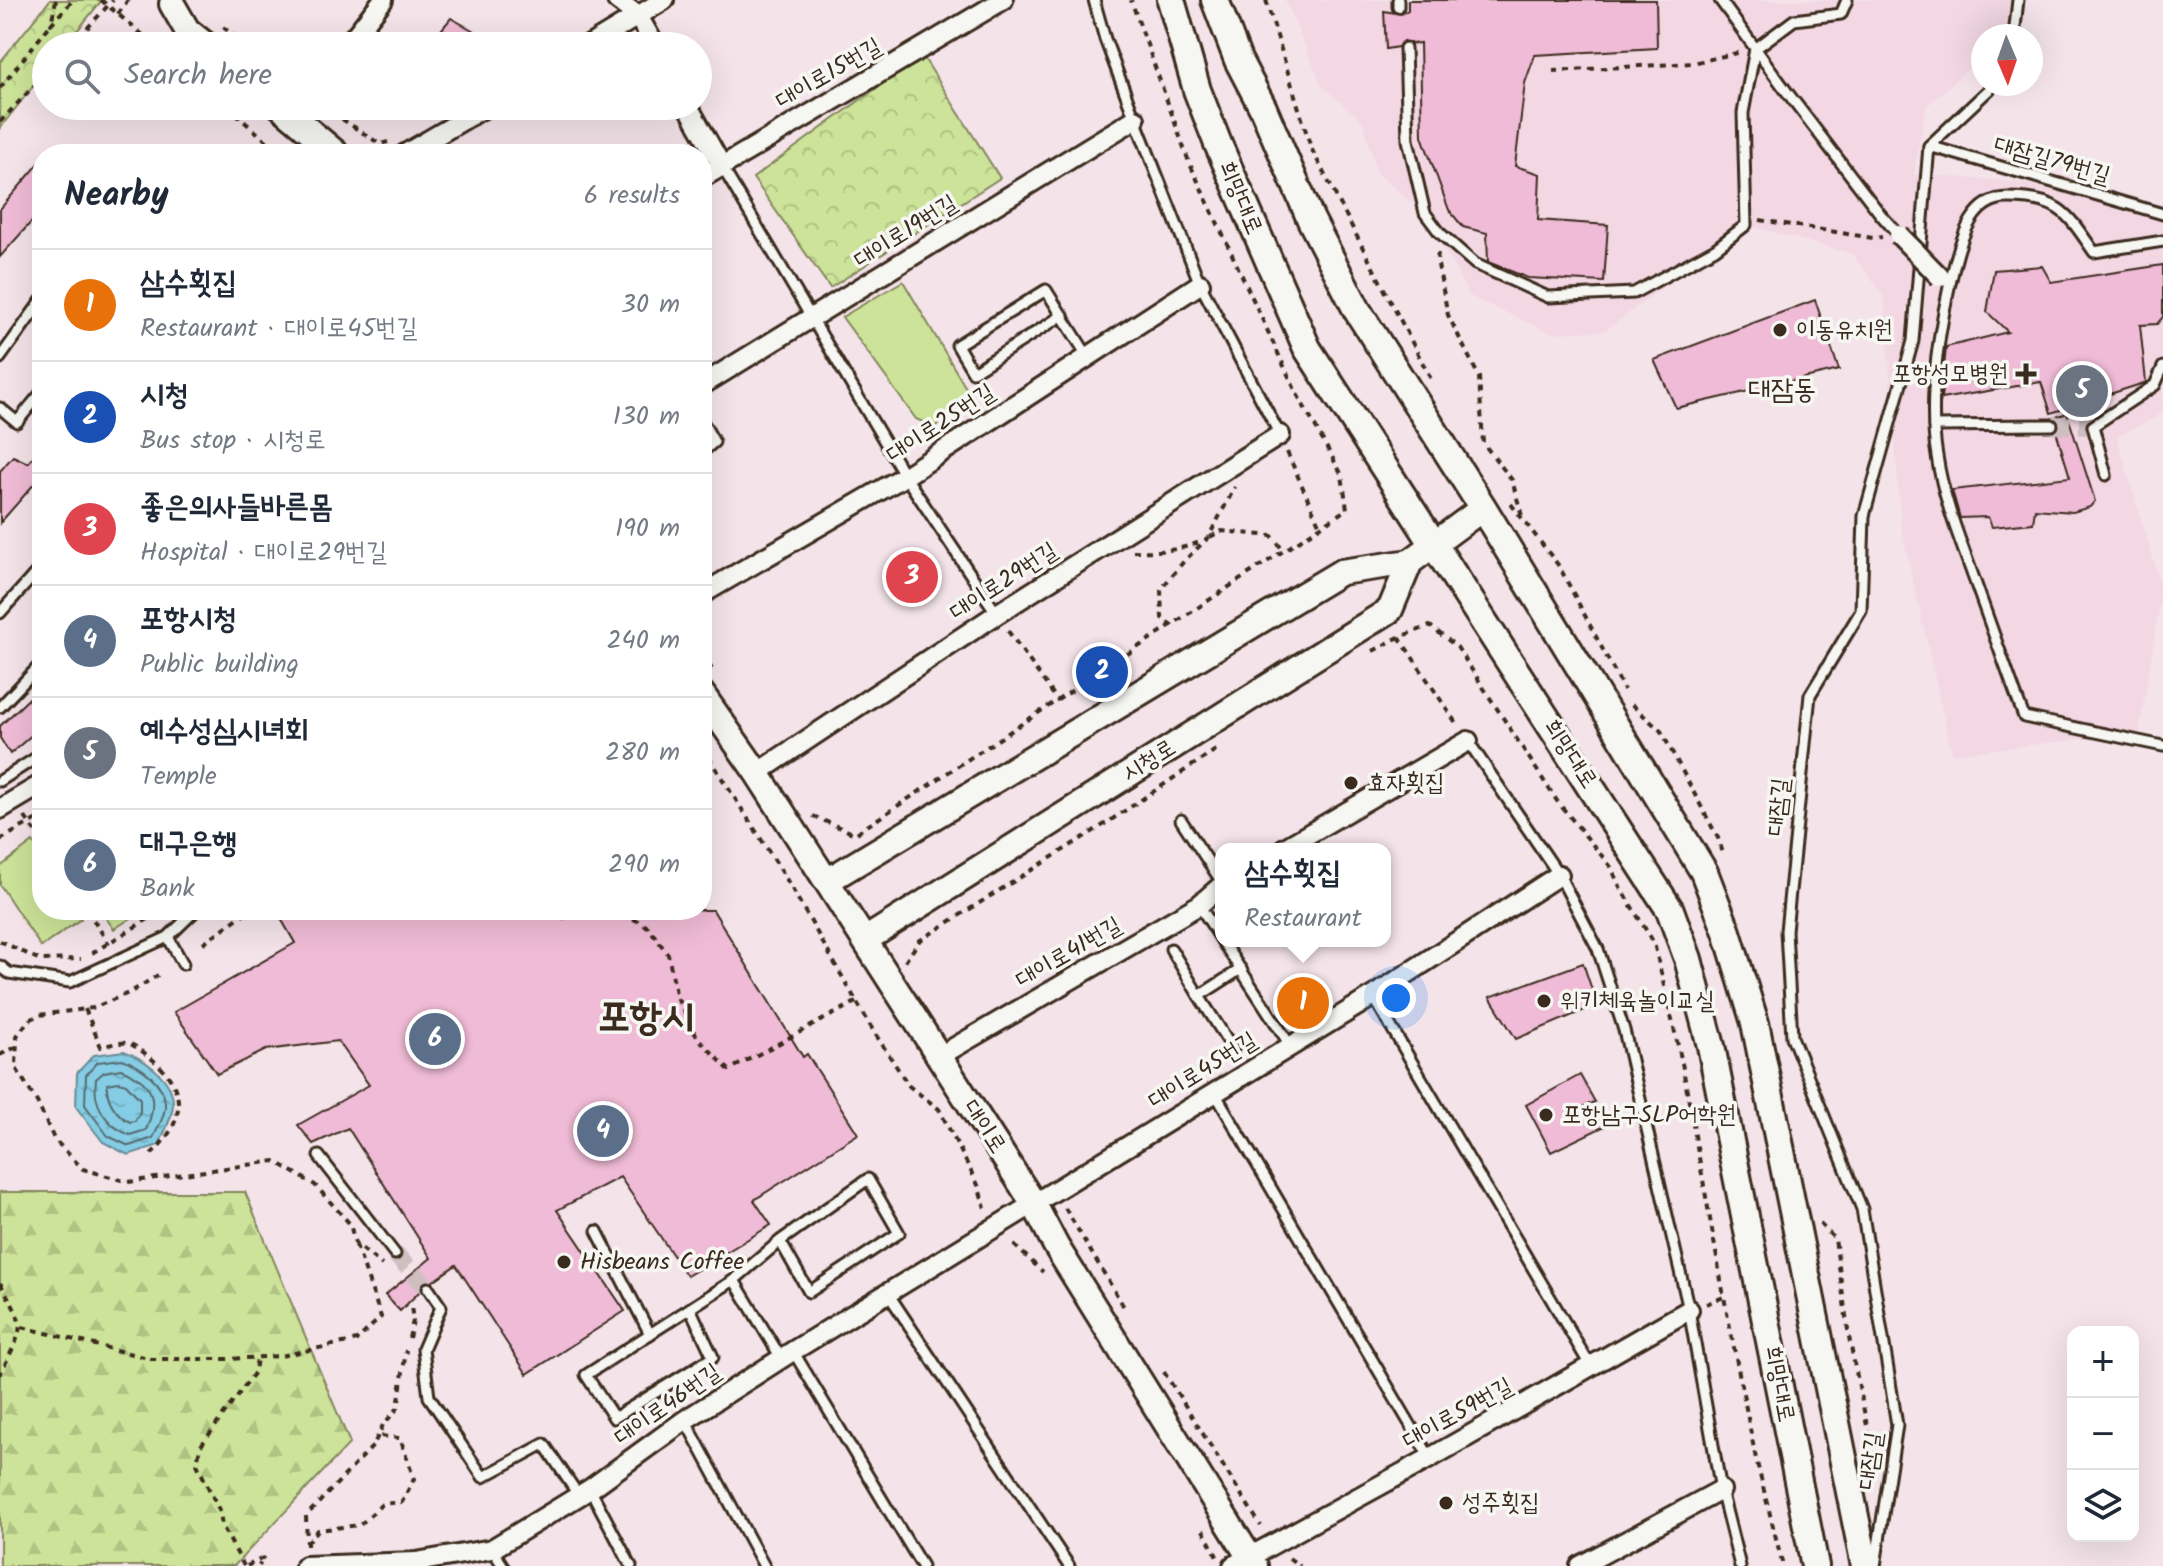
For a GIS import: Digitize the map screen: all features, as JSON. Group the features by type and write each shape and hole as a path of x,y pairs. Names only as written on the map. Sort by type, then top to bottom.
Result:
{"main road":[{"name":"희망대로","path":"1171,0 1197,90 1218,144 1307,348 1670,910 1688,959 1711,1046 1815,1566"},
{"name":"희망대로","path":"1215,0 1238,60 1311,220 1357,310 1483,508 1704,872 1727,932 1755,1023 1865,1566"}],"street":[{"path":"358,32 383,0"},
{"path":"617,0 638,16 647,32"},
{"path":"611,32 664,0"},
{"name":"대이로15번길","path":"712,171 1003,0"},
{"path":"172,2 190,32"},
{"name":"대이로19번길","path":"712,379 1135,119"},
{"path":"302,120 327,144"},
{"path":"407,144 458,120"},
{"path":"696,120 709,144"},
{"path":"712,149 721,165"},
{"path":"1899,235 1944,282"},
{"name":"대이로25번길","path":"712,588 905,476 1200,284"},
{"name":"대이로29번길","path":"757,773 997,614 1280,435"},
{"path":"827,881 1341,572 1410,562 1483,508"},
{"name":"시청로","path":"865,940 1390,610 1410,562"},
{"name":"대이로","path":"712,708 757,773 1034,1204 1245,1563"},
{"path":"1293,843 1468,741"},
{"path":"6,805 32,790"},
{"name":"대이로45번길","path":"1034,1204 1373,996 1559,875"},
{"name":"대이로41번길","path":"938,1057 1199,905 1215,889"},
{"name":"대이로46번길","path":"306,1565 416,1562 492,1549 585,1492 685,1420 787,1354 1034,1204"},
{"name":"대이로59번길","path":"1245,1563 1689,1310"},
{"path":"1580,1566 1721,1490"}],"lane":[{"path":"1094,0 1105,39 1200,284 1280,435"},
{"path":"1720,0 1899,235"},
{"path":"1405,48 1408,140 1425,213 1440,233 1475,264 1548,297 1634,293 1715,249 1746,225 1743,113 1755,49 1794,20 1841,14 1847,0"},
{"path":"2015,24 2018,0"},
{"path":"1929,146 1982,96"},
{"name":"대잠길79번길","path":"1929,146 2163,214"},
{"name":"대잠길","path":"1875,1566 1897,1425 1862,1209 1792,1037 1786,931 1810,695 1861,611 1864,516 1913,341 1929,146"},
{"path":"721,165 905,476 997,614"},
{"path":"2163,241 2094,252 2069,215 2046,202 2004,197 1980,207 1963,233 1944,282 1933,405 1936,454 1948,506 2024,717 2163,746"},
{"path":"1063,315 973,372 957,345 1046,290 1063,315 1088,357"},
{"path":"0,358 32,314"},
{"path":"2106,475 2093,426 2155,385 2163,367"},
{"path":"0,408 17,422 32,404"},
{"path":"1934,426 2052,425"},
{"path":"0,613 32,577"},
{"path":"0,707 32,673"},
{"path":"1468,741 1559,875 1598,949 1624,1030 1689,1310 1721,1490 1740,1566"},
{"path":"6,805 0,782 32,761"},
{"path":"1181,820 1215,874"},
{"path":"1199,905 1215,929"},
{"path":"0,966 9,973 70,982 168,937 184,920"},
{"path":"168,937 183,964"},
{"path":"1227,947 1290,1045"},
{"path":"1171,949 1233,1049"},
{"path":"1199,996 1241,969"},
{"path":"1373,996 1591,1367"},
{"path":"1215,1093 1430,1458"},
{"path":"319,1156 395,1254"},
{"path":"690,1308 713,1357 614,1418 586,1375 690,1308 734,1280 780,1241 868,1179 899,1233 809,1292 780,1241"},
{"path":"597,1231 650,1334"},
{"path":"734,1280 787,1354 922,1566"},
{"path":"428,1288 441,1307 423,1349 429,1397 483,1477 544,1444 585,1492 631,1566"},
{"path":"887,1292 1069,1566"},
{"path":"685,1420 764,1566"},
{"path":"492,1549 503,1566"}],"path":[{"path":"51,24 56,0"},
{"path":"45,32 73,0"},
{"path":"101,0 139,32"},
{"path":"84,32 113,0"},
{"path":"118,14 128,0"},
{"path":"812,815 855,834 1347,509 1342,475 1297,394 1189,162 1131,0"},
{"path":"1266,0 1311,148 1436,387"},
{"path":"0,88 32,48"},
{"path":"1553,71 1693,63 1755,49"},
{"path":"0,122 32,88"},
{"path":"242,120 270,144"},
{"path":"343,120 380,144"},
{"path":"1746,218 1873,238 1899,235"},
{"path":"1440,233 1437,260 1448,315 1479,377 1483,443 1512,480 1524,522"},
{"path":"1280,435 1320,526"},
{"path":"1173,626 1162,618 1161,589 1208,538 1235,487 1234,464"},
{"path":"1507,498 1559,566"},
{"path":"1117,538 1130,551 1157,552 1191,546 1222,531 1272,536 1283,550"},
{"path":"997,614 1058,701"},
{"path":"1363,656 1399,637 1430,626 1457,647 1557,801 1611,867 1654,943 1682,1063 1756,1459 1783,1566"},
{"path":"1399,637 1468,741"},
{"path":"919,941 1108,822 1222,745"},
{"path":"712,763 784,875 856,1002 909,1086 939,1109 978,1185 985,1208"},
{"path":"0,840 30,823 32,826"},
{"path":"94,920 119,959"},
{"path":"0,941 40,960 80,959 147,920"},
{"path":"203,943 235,920"},
{"path":"636,920 648,927 668,954 677,998 697,1037 729,1070 856,1002"},
{"path":"22,1327 152,1359 257,1357 281,1356 357,1340 381,1317 350,1224 315,1185 275,1161 128,1182 83,1169 54,1139 37,1102 16,1068 17,1036 28,1021 39,1015 85,1009 131,992 158,975"},
{"path":"85,1009 101,1047 126,1043 143,1051 165,1070 179,1093 176,1120 167,1139 151,1154"},
{"path":"0,1055 16,1047"},
{"path":"1062,1203 1126,1312"},
{"path":"355,1243 382,1265"},
{"path":"0,1283 19,1315 22,1327 0,1375"},
{"path":"306,1565 306,1516 373,1446 383,1425 398,1408 405,1352 413,1321 411,1306"},
{"path":"257,1357 255,1372 200,1447 197,1464 220,1512 222,1526 246,1566 263,1558 259,1566"},
{"path":"1159,1364 1261,1526"},
{"path":"307,1543 318,1530 360,1525 382,1504 402,1502 414,1479 409,1459 400,1438 378,1436"},
{"path":"1287,1556 1300,1566"}],"shaded area":[{"name":"포항성모병원","path":"1285,0 2019,0 2018,24 1971,24 1971,67 1926,107 1914,174 2020,182 2163,215 2163,414 2117,437 2162,589 2139,733 1952,754 1901,528 1884,296 1852,254 1746,225 1605,331 1551,333 1469,296 1425,213 1377,174 1363,122 1322,86"}],"green space":[{"path":"50,0 102,0 76,32 32,32 32,88 0,128 0,62"},
{"path":"922,55 1000,178 830,288 753,178"},
{"path":"903,281 973,400 934,427 916,419 842,317"},
{"path":"32,843 32,920 80,920 41,947 0,885 0,867"},
{"path":"107,920 128,920 114,929"},
{"path":"0,1192 245,1192 350,1443 234,1566 0,1566"}],"water":[{"path":"124,1051 148,1064 163,1078 172,1094 173,1103 159,1145 128,1155 103,1142 76,1107 77,1073 94,1055"}],"building":[{"path":"1408,0 1656,0 1657,48 1535,55 1525,83 1515,166 1540,174 1538,220 1608,225 1604,282 1528,278 1488,262 1487,233 1463,227 1449,210 1422,136 1420,43 1404,41 1398,47 1386,49 1384,11 1401,14 1408,10"},
{"path":"451,18 476,32 440,32"},
{"path":"32,172 32,221 0,257 0,209"},
{"path":"2163,265 2163,317 2157,324 2140,325 2146,382 2051,413 2041,382 1941,399 1946,347 2008,332 1987,312 1994,270 2042,266 2051,282"},
{"name":"이동유치원","path":"1815,300 1839,370 1676,408 1654,360"},
{"path":"2067,413 2095,501 2090,507 2073,512 2035,509 2033,523 1992,527 1988,517 1960,518 1952,490 2070,477 2056,431 2059,424 2053,418"},
{"path":"13,456 28,463 32,458 32,486 0,523 0,471"},
{"path":"32,696 32,735 10,754 0,738 0,726"},
{"path":"713,910 803,1057 807,1054 858,1134 754,1200 771,1225 687,1276 620,1177 557,1210 625,1311 527,1374 456,1265 432,1282 423,1282 421,1290 400,1311 385,1295 431,1258 348,1128 313,1144 298,1125 369,1085 338,1041 266,1050 217,1074 174,1012 295,943 282,920 712,920"},
{"name":"위키체육놀이교실","path":"1583,963 1597,1005 1516,1039 1490,997"},
{"name":"포항남구SLP어학원","path":"1580,1075 1595,1102 1578,1109 1607,1125 1551,1152 1526,1105"}],"tunnel":[{"path":"2052,425 2093,426"},
{"path":"395,1254 428,1288"}],"place":[{"name":"이동유치원","path":"1780,330"},
{"name":"포항성모병원","path":"2026,374"},
{"name":"예수성심시녀회","path":"2082,391"},
{"name":"좋은의사들바른몸","path":"912,577"},
{"name":"시청","path":"1102,672"},
{"name":"효자횟집","path":"1351,783"},
{"name":"위키체육놀이교실","path":"1544,1001"},
{"name":"삼수횟집","path":"1303,1003"},
{"name":"대구은행","path":"435,1039"},
{"name":"포항남구SLP어학원","path":"1546,1115"},
{"name":"포항시청","path":"603,1131"},
{"name":"Hisbeans Coffee","path":"564,1262"},
{"name":"성주횟집","path":"1446,1503"}],"district":[{"name":"대잠동","path":"1782,390"},
{"name":"포항시","path":"646,1018"}]}
